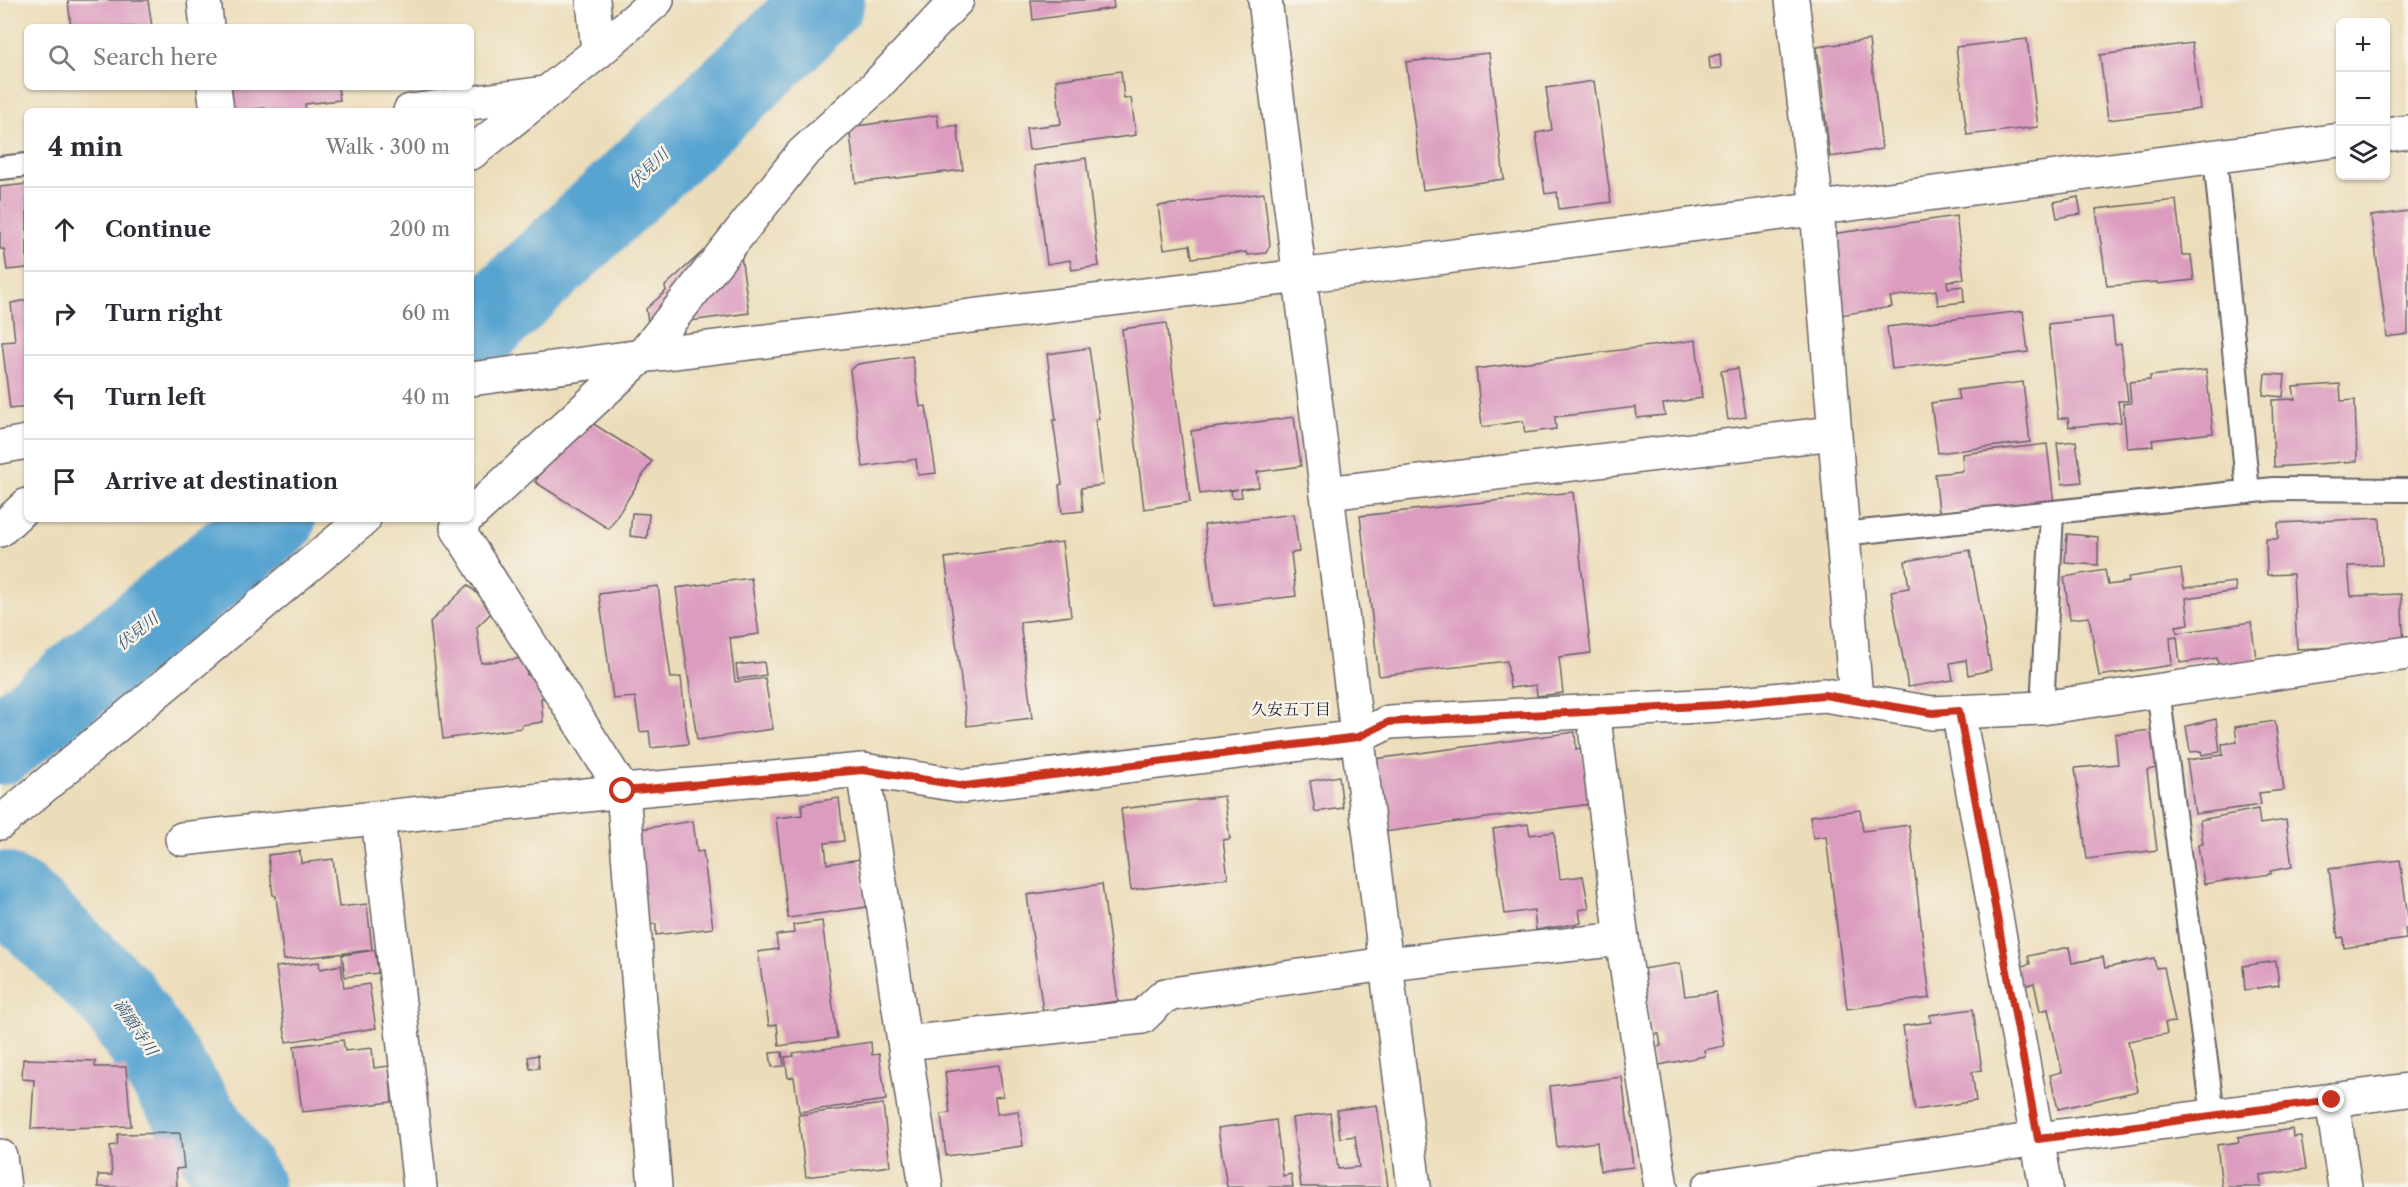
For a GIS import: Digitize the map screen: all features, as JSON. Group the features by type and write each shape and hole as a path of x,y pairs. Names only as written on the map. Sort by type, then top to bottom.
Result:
{"street":[{"path":"204,0 207,24"},
{"path":"593,0 598,52"},
{"path":"474,151 598,52 657,0"},
{"path":"474,508 642,356 802,154 875,87 957,0"},
{"path":"1265,0 1414,1187"},
{"path":"1792,0 1817,208 1856,700"},
{"path":"214,90 217,108"},
{"path":"433,108 547,93"},
{"path":"2390,134 2408,132"},
{"path":"474,379 1300,276 2336,141"},
{"path":"1328,493 1834,433"},
{"path":"0,447 24,443"},
{"path":"0,530 24,508"},
{"path":"0,823 360,522"},
{"path":"462,522 623,791 655,1187"},
{"path":"182,839 623,791 863,770 965,786 1358,737 1389,722 1718,705 1824,695 1932,713 2042,708 2408,653"},
{"path":"1593,711 1622,939 1661,1187"},
{"path":"1959,711 2046,1187"},
{"path":"863,770 926,1187"},
{"path":"378,818 420,1187"},
{"path":"905,1043 1142,1017 1165,995 1386,964 1622,939"},
{"path":"1709,1187 2038,1139 2408,1090"},
{"path":"2332,1100 2344,1187"},
{"path":"0,1156 4,1187"}],"lane":[{"path":"2215,157 2248,492"},
{"path":"0,168 24,165"},
{"path":"1842,534 2274,489 2408,490"},
{"path":"2042,708 2052,513"},
{"path":"2158,690 2213,1115"}],"building":[{"path":"68,0 148,0 152,24 71,24"},
{"path":"1031,0 1113,0 1114,8 1033,20"},
{"path":"2027,39 2038,127 1967,135 1956,47"},
{"path":"1869,40 1882,149 1830,157 1817,47"},
{"path":"2192,43 2200,109 2108,120 2100,55"},
{"path":"1489,53 1504,179 1423,190 1406,62"},
{"path":"1720,54 1721,68 1710,69 1709,57"},
{"path":"1121,71 1124,99 1131,98 1136,135 1029,150 1026,128 1061,124 1056,80"},
{"path":"1594,81 1611,202 1559,209 1557,192 1545,194 1536,133 1552,130 1546,88"},
{"path":"231,90 338,90 340,100 305,104 306,108 234,108"},
{"path":"937,115 939,128 957,125 963,170 856,183 849,127"},
{"path":"1086,158 1099,266 1072,270 1070,260 1047,264 1035,166"},
{"path":"24,184 24,268 7,270 4,249 0,249 0,187"},
{"path":"1264,193 1270,245 1266,253 1247,255 1246,252 1192,258 1190,245 1164,249 1158,206"},
{"path":"2078,197 2081,214 2057,218 2054,202"},
{"path":"2176,200 2182,255 2191,255 2194,280 2107,286 2096,209"},
{"path":"2408,211 2408,334 2387,337 2371,216"},
{"path":"1956,216 1964,279 1947,281 1948,288 1963,286 1964,302 1938,305 1936,290 1890,297 1892,307 1840,315 1832,234"},
{"path":"739,241 749,313 675,323 674,318 648,322 646,309 666,291 665,286 710,245"},
{"path":"24,301 24,407 10,409 2,342 15,341 11,303"},
{"path":"2023,311 2028,352 1892,369 1887,327"},
{"path":"2112,317 2115,345 2121,344 2128,401 2118,401 2121,422 2069,427 2068,418 2058,418 2048,324"},
{"path":"1166,323 1190,502 1144,509 1122,329"},
{"path":"1696,340 1702,398 1663,404 1665,415 1637,418 1636,407 1555,417 1556,429 1525,433 1523,421 1482,427 1476,369"},
{"path":"1089,348 1099,419 1095,419 1103,485 1081,488 1083,511 1062,513 1059,485 1062,484 1053,420 1056,420 1047,354"},
{"path":"912,356 920,407 926,406 936,473 918,475 916,459 863,467 850,370 858,364"},
{"path":"1738,368 1746,417 1728,420 1721,371"},
{"path":"2206,370 2213,433 2152,440 2153,446 2127,448 2123,404 2131,403 2129,382 2150,380 2150,376"},
{"path":"2265,374 2285,375 2283,397 2263,395"},
{"path":"2023,382 2030,442 1938,453 1931,403 1959,399 1957,390"},
{"path":"2340,384 2341,401 2355,400 2357,461 2274,467 2272,400 2295,399 2293,387"},
{"path":"578,414 652,461 609,529 535,482"},
{"path":"1294,417 1301,466 1257,472 1259,487 1241,489 1242,497 1232,498 1231,491 1238,489 1200,494 1191,431"},
{"path":"2076,441 2082,482 2062,484 2057,443"},
{"path":"2047,444 2054,504 1963,514 1963,510 1939,512 1935,474 1963,471 1962,454"},
{"path":"1573,492 1591,653 1559,657 1563,693 1537,696 1536,685 1510,688 1507,661 1379,676 1360,516"},
{"path":"632,513 649,514 647,538 630,536"},
{"path":"1294,514 1299,552 1291,553 1296,596 1214,606 1204,525"},
{"path":"2380,518 2382,565 2348,566 2351,596 2401,594 2404,644 2297,649 2293,574 2267,575 2266,539 2278,539 2278,523"},
{"path":"2067,534 2098,537 2098,565 2065,563"},
{"path":"1062,542 1071,616 1020,622 1032,718 967,726 945,558"},
{"path":"1970,550 1991,670 1968,675 1966,660 1950,663 1953,680 1908,687 1891,591 1909,588 1905,561"},
{"path":"2181,569 2184,588 2235,582 2236,591 2186,598 2189,624 2176,626 2177,633 2251,622 2257,664 2219,670 2217,658 2180,663 2177,637 2170,638 2172,665 2099,676 2089,617 2070,619 2064,577 2105,570 2108,585 2129,582 2128,577"},
{"path":"751,578 759,634 730,638 735,682 765,678 773,729 697,740 676,588"},
{"path":"468,585 494,610 477,627 481,663 524,658 527,675 540,673 544,698 541,698 543,722 521,725 522,728 443,739 430,622"},
{"path":"658,586 671,678 681,677 688,744 651,748 649,731 640,732 635,697 613,699 599,594"},
{"path":"764,662 766,675 738,679 736,665"},
{"path":"2216,719 2220,752 2202,755 2201,751 2190,752 2186,726"},
{"path":"2275,721 2284,790 2259,793 2261,805 2195,814 2187,760 2223,755 2222,744 2237,742 2235,727"},
{"path":"2153,730 2157,768 2147,770 2157,850 2087,859 2075,768 2118,764 2115,734"},
{"path":"1575,732 1576,749 1582,748 1590,804 1384,832 1375,759"},
{"path":"1339,776 1343,808 1315,812 1310,781"},
{"path":"1224,796 1230,839 1223,840 1228,878 1131,890 1121,809"},
{"path":"839,798 844,841 825,843 827,864 860,859 867,907 788,918 776,818 802,815 802,804"},
{"path":"2258,809 2260,824 2286,820 2292,867 2270,871 2271,874 2204,884 2198,845 2203,844 2200,820"},
{"path":"1860,810 1863,831 1909,825 1930,998 1847,1009 1826,836 1813,838 1810,816"},
{"path":"693,821 697,852 703,851 713,928 656,935 656,924 646,925 634,830"},
{"path":"1528,824 1530,835 1554,832 1560,879 1583,876 1589,908 1579,910 1581,923 1536,930 1534,910 1505,914 1493,829"},
{"path":"300,851 301,863 333,859 339,907 367,904 372,950 284,960 268,855"},
{"path":"2400,860 2408,917 2408,928 2405,928 2406,939 2344,948 2343,937 2338,938 2329,869"},
{"path":"1102,884 1118,1001 1043,1012 1027,895"},
{"path":"822,921 837,1038 779,1046 777,1024 769,1026 758,952 778,949 776,935 794,933 793,925"},
{"path":"2069,947 2072,963 2103,957 2105,968 2154,958 2156,968 2164,967 2175,1022 2165,1023 2167,1034 2128,1041 2138,1091 2058,1109 2050,1075 2062,1072 2048,1009 2040,1011 2034,983 2021,987 2017,967 2030,964 2028,956"},
{"path":"375,950 378,973 345,977 342,955"},
{"path":"2276,961 2279,985 2245,990 2243,966"},
{"path":"319,962 320,969 341,965 344,988 369,984 376,1028 286,1042 276,967"},
{"path":"1680,963 1685,996 1716,992 1724,1046 1704,1050 1705,1056 1654,1066 1651,1048 1661,1046 1659,1034 1652,1034 1642,969"},
{"path":"1973,1009 1982,1070 1972,1072 1976,1101 1915,1110 1903,1026 1931,1022 1930,1015"},
{"path":"343,1040 345,1051 372,1048 374,1068 389,1066 392,1102 302,1112 294,1046"},
{"path":"871,1042 872,1055 879,1054 886,1100 799,1112 794,1077 788,1078 785,1057 794,1056 793,1053"},
{"path":"782,1052 784,1066 772,1067 770,1053"},
{"path":"538,1055 539,1068 530,1069 528,1057"},
{"path":"23,1059 95,1061 95,1067 126,1067 131,1126 31,1129 34,1080 22,1079"},
{"path":"999,1065 1003,1096 995,1097 997,1114 1018,1111 1023,1146 946,1156 941,1114 950,1113 945,1072"},
{"path":"1622,1077 1633,1167 1600,1171 1597,1142 1557,1147 1550,1086"},
{"path":"883,1104 890,1166 806,1177 798,1115"},
{"path":"1377,1105 1388,1187 1301,1187 1292,1118 1330,1113 1338,1169 1359,1167 1355,1136 1340,1138 1337,1110"},
{"path":"1276,1120 1283,1176 1291,1174 1293,1187 1227,1187 1218,1128"},
{"path":"2292,1129 2293,1137 2301,1136 2306,1169 2260,1175 2261,1187 2222,1187 2217,1145 2239,1142 2238,1137"},
{"path":"180,1133 184,1168 176,1169 177,1187 98,1187 98,1175 112,1175 110,1146 117,1145 118,1134"}],"waterway":[{"name":"伏見川","path":"474,333 785,41 824,0"},
{"name":"伏見川","path":"0,744 271,522"},
{"name":"満願寺川","path":"0,892 18,902 117,997 243,1187"}],"district":[{"name":"久安五丁目","path":"1291,709"}],"route":[{"path":"623,791 863,770 965,786 1358,737 1389,722 1718,705 1824,695 1932,713 1959,711 2038,1139 2332,1100"}]}
